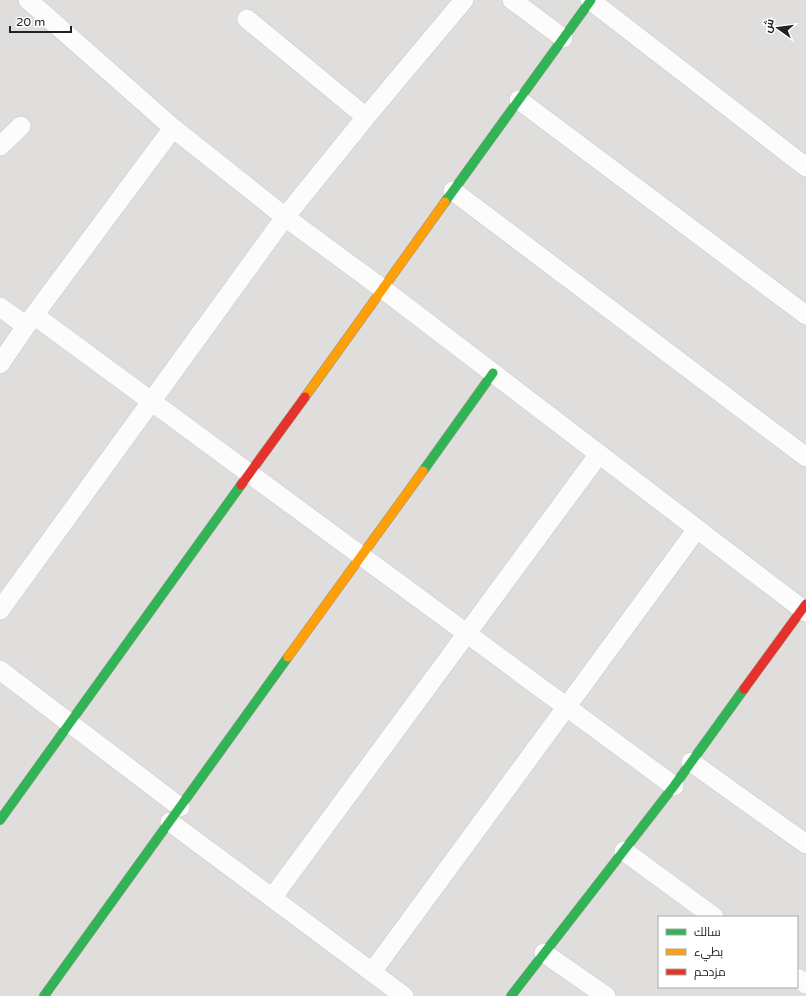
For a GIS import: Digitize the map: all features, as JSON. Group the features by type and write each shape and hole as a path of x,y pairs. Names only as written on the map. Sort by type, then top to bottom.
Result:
{"street":[{"path":"28,0 174,128 285,216 383,288 697,529 805,608 674,786 511,996"},
{"path":"0,610 152,402 285,216 464,0"},
{"path":"512,0 563,38"},
{"path":"0,820 591,0 806,167"},
{"path":"248,19 366,117"},
{"path":"519,100 806,314"},
{"path":"0,146 21,126"},
{"path":"0,364 30,321 174,128"},
{"path":"453,191 806,457"},
{"path":"0,307 30,321 152,402 674,786"},
{"path":"44,996 493,373"},
{"path":"272,898 599,454"},
{"path":"372,972 697,529"},
{"path":"0,670 70,724 272,898 404,996"},
{"path":"691,762 806,844"},
{"path":"624,851 713,916"},
{"path":"544,953 606,996"}],"shaded area":[{"path":"0,0 806,0 806,996 0,996"}],"traffic: fast":[{"path":"445,202 591,0"},
{"path":"423,471 493,373"},
{"path":"0,820 241,485"},
{"path":"44,996 288,657"},
{"path":"511,996 674,786 744,689"}],"traffic: slow":[{"path":"305,397 445,202"},
{"path":"288,657 423,471"}],"traffic: jam":[{"path":"241,485 305,397"},
{"path":"744,689 806,604"}]}
